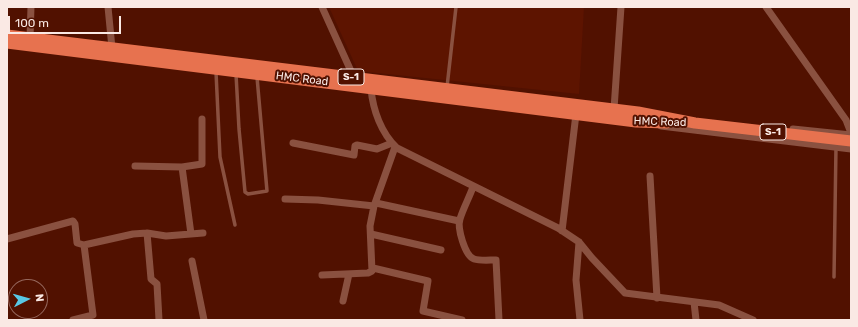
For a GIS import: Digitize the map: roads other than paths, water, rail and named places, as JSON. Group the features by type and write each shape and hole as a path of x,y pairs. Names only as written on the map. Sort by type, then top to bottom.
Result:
{"main road":[{"name":"HMC Road","path":"7,35 356,82 447,93 614,109 637,117"},
{"name":"HMC Road","path":"7,44 257,74 356,82 371,89 447,93 576,114 637,117 851,142"}],"street":[{"path":"30,38 31,7"},
{"path":"108,7 112,48"},
{"path":"322,7 356,82"},
{"path":"614,109 621,7"},
{"path":"637,117 851,134 846,120 766,7"},
{"path":"371,89 372,101 379,121 394,145 473,187 562,231 579,242 592,258 626,293 718,305 753,320"},
{"path":"562,231 576,114"},
{"path":"637,117 696,131 851,149"},
{"path":"135,166 182,167 202,164 202,119"},
{"path":"293,143 354,155 355,146 357,145 377,149 394,145"},
{"path":"322,275 368,273 373,268 370,226 375,204 394,145"},
{"path":"182,167 192,234"},
{"path":"650,176 657,298"},
{"path":"473,187 459,222 465,251 469,256 473,259 496,260 499,320"},
{"path":"285,199 375,204 459,222"},
{"path":"7,239 26,232 73,221 75,224 77,243 84,245 133,234 147,233 166,236 203,233"},
{"path":"147,233 151,279 157,284 158,320"},
{"path":"371,234 441,250"},
{"path":"579,242 576,280 580,320"},
{"path":"73,320 93,315 84,245"},
{"path":"192,262 204,320"},
{"path":"373,268 428,281 423,311 462,320"},
{"path":"343,302 349,274"},
{"path":"694,302 696,320"}],"lane":[{"path":"447,93 456,7"},
{"path":"216,69 220,157 235,225"},
{"path":"236,71 239,137 245,192 248,194 267,191 257,74"},
{"path":"834,277 836,147"}]}
